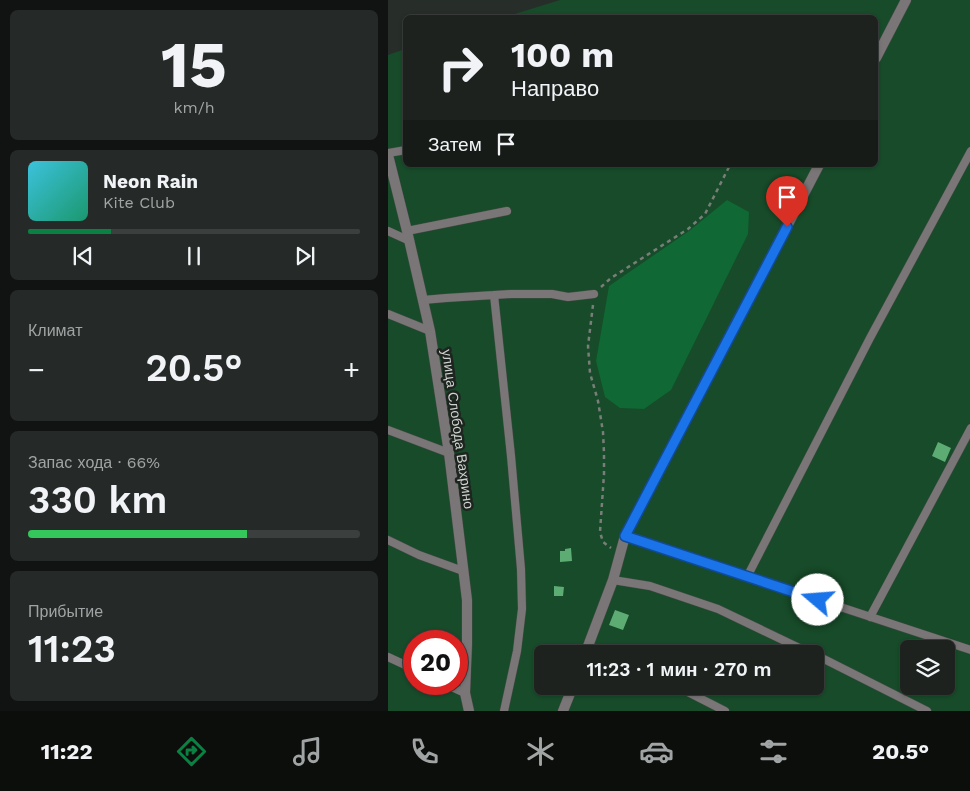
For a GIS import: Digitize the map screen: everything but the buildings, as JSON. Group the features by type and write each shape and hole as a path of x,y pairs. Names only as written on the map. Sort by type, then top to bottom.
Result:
{"street":[{"path":"878,54 906,0"},
{"name":"улица Слобода Вахрино","path":"388,154 430,331 449,453 467,600 467,630"},
{"path":"588,645 613,580 625,536 818,167"},
{"name":"улица Слобода Вахрино","path":"465,695 469,711"},
{"path":"563,711 569,695"}],"lane":[{"path":"388,154 403,151"},
{"path":"747,577 870,338 970,151"},
{"path":"388,232 408,236 507,211"},
{"path":"423,300 494,295 552,294 568,297 594,294"},
{"path":"494,295 511,456 521,569 522,609 517,652 504,711"},
{"path":"388,314 430,331"},
{"path":"870,617 970,428"},
{"path":"388,430 449,453"},
{"path":"625,536 970,650"},
{"path":"388,540 463,571"},
{"path":"613,580 650,586 718,609 795,645"},
{"path":"388,657 403,664"},
{"path":"824,659 927,711"},
{"path":"694,695 725,711"}],"path":[{"path":"620,554 603,542 600,532 604,474 603,432 598,401 590,373 588,346 594,294 611,278 688,228 705,214 729,167"}],"shaded area":[{"path":"560,0 970,0 970,711 388,711 388,55 403,50 403,167 878,167 878,15 511,15"},
{"path":"727,200 749,212 748,234 671,390 644,409 620,408 605,397 596,361 609,286 689,231"}],"route":[{"path":"787,227 625,536 818,600"}]}
